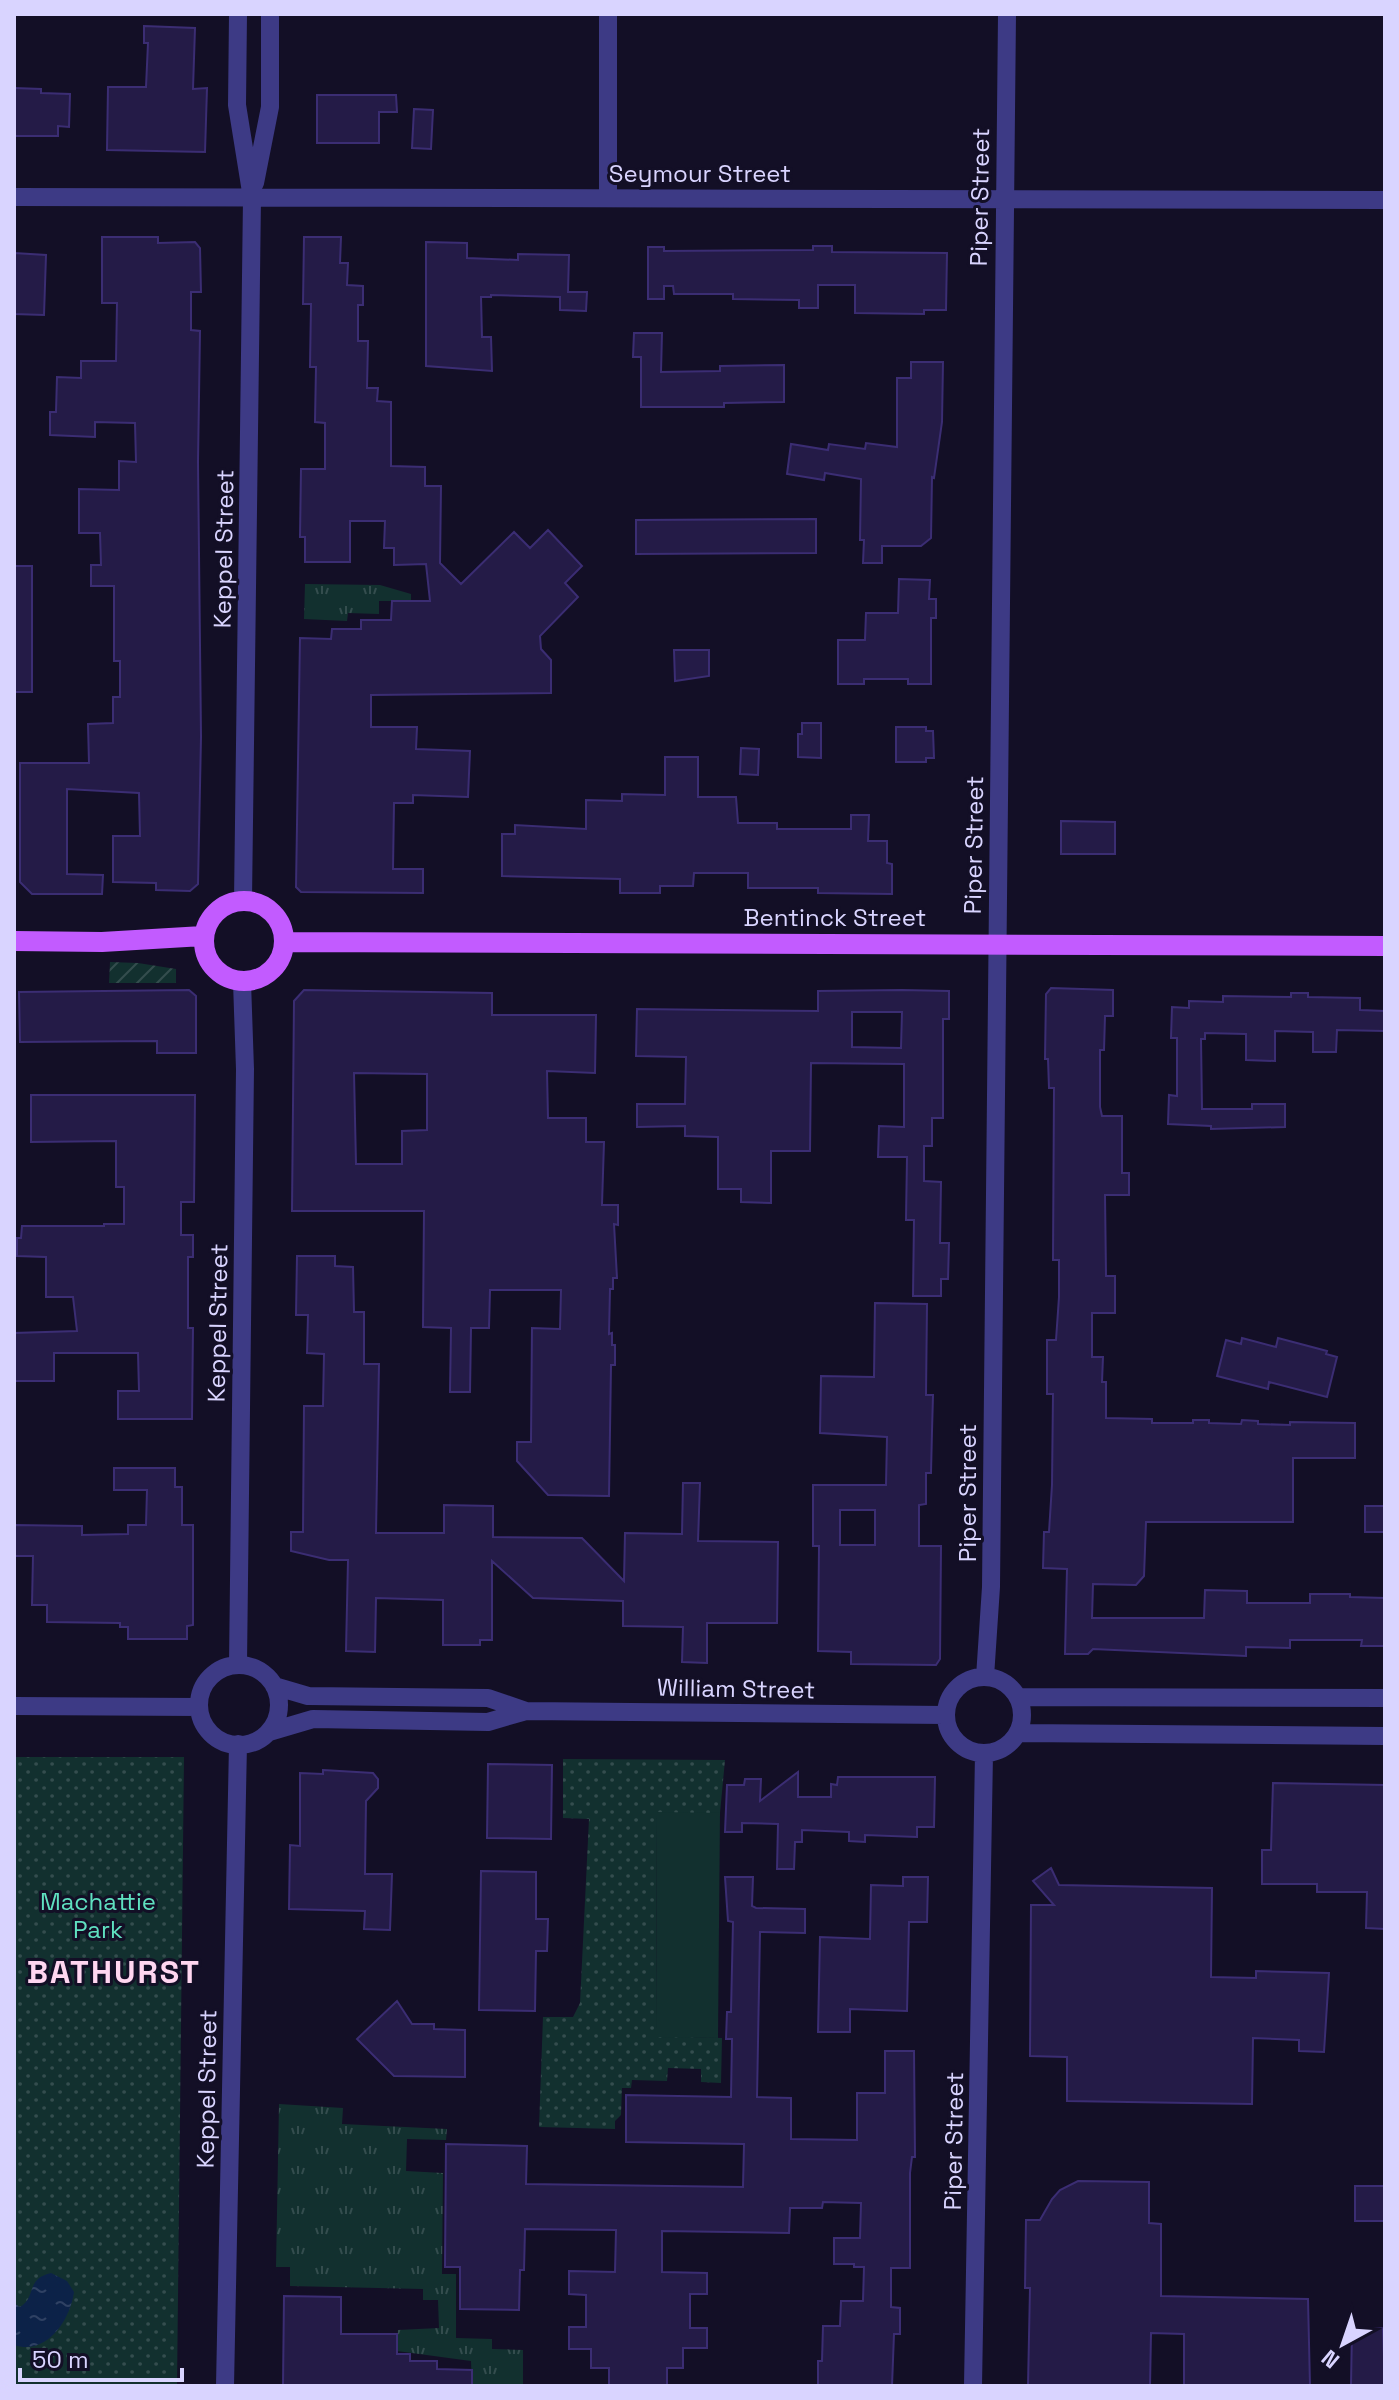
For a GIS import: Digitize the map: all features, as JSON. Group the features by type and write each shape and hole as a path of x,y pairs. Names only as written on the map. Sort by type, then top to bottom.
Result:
{"main road":[{"path":"243,900 256,902 268,908 283,929 282,955 266,975 242,982 228,979 209,962 203,936 206,925 221,907 243,900"},
{"path":"14,941 102,942 203,936"},
{"name":"Bentinck Street","path":"284,942 1385,946"}],"street":[{"name":"Keppel Street","path":"238,14 237,105 252,198 243,900"},
{"name":"Keppel Street","path":"252,198 270,107 270,14"},
{"path":"608,14 608,198"},
{"name":"Piper Street","path":"985,1677 991,1587 1007,14"},
{"name":"Seymour Street","path":"14,197 1385,200"},
{"name":"Keppel Street","path":"238,1665 245,1069 242,982"},
{"path":"238,1665 218,1671 210,1678 200,1696 199,1707 209,1731 219,1740 238,1744"},
{"name":"William Street","path":"238,1665 259,1671 274,1686 308,1696 488,1698 526,1711"},
{"path":"985,1677 1010,1687 1018,1697 1022,1715 1018,1733 1004,1748 984,1754 974,1753 957,1742 947,1726 945,1715 953,1692 973,1678 985,1677"},
{"path":"269,1732 276,1721 278,1707 274,1686"},
{"path":"1018,1697 1385,1698"},
{"path":"14,1706 199,1707"},
{"name":"William Street","path":"238,1744 258,1740 269,1732 313,1719 488,1722 526,1711 945,1715"},
{"path":"1018,1733 1385,1736"},
{"name":"Keppel Street","path":"225,2386 238,1744"},
{"name":"Piper Street","path":"973,2386 984,1754"}],"green space":[{"path":"305,584 380,585 411,594 411,601 379,601 379,614 348,613 347,621 304,619"},
{"path":"110,962 176,969 176,983 109,983"},
{"name":"Machattie Park","path":"14,1757 184,1757 177,2386 14,2386"},
{"path":"563,1759 725,1760 720,1813 657,1813 656,2036 722,2038 721,2083 701,2082 701,2069 668,2068 667,2081 632,2080 631,2088 622,2088 621,2115 615,2121 615,2129 539,2127 543,2017 573,2017 580,2003 589,1819 563,1818"},
{"path":"657,1812 720,1813 718,2038 656,2037"},
{"path":"279,2104 343,2108 342,2124 447,2129 446,2140 407,2139 406,2171 443,2173 442,2274 456,2274 456,2338 492,2339 492,2349 523,2350 523,2386 472,2386 471,2361 397,2351 398,2330 439,2328 438,2300 423,2300 423,2289 290,2286 290,2267 276,2267"}],"water":[{"path":"51,2273 67,2281 74,2292 68,2314 46,2340 26,2347 14,2345 14,2303 20,2307 25,2303 38,2279"}],"building":[{"path":"144,26 195,28 193,89 207,88 205,152 107,150 108,87 146,87 148,43 144,43"},
{"path":"14,88 70,94 69,127 58,126 58,136 14,136"},
{"path":"317,95 396,95 397,112 379,112 379,143 317,143"},
{"path":"414,109 433,110 431,149 412,148"},
{"path":"102,237 158,237 158,243 195,242 200,248 201,292 191,292 191,330 200,331 201,737 198,884 190,891 156,890 156,883 113,882 113,836 140,836 139,793 67,789 67,874 103,875 102,894 32,894 20,882 20,763 89,763 88,724 113,723 113,697 120,697 120,661 114,661 114,586 91,586 91,565 101,565 100,533 79,533 79,489 119,490 119,461 136,462 135,423 95,422 95,437 50,435 50,412 56,412 57,377 81,378 81,361 116,361 117,303 102,303"},
{"path":"304,237 341,237 340,263 348,263 347,285 363,286 363,305 358,305 358,341 368,341 367,388 378,388 377,401 391,402 391,466 425,467 425,486 441,486 440,563 461,584 514,532 530,548 548,530 582,566 565,583 578,597 540,636 541,649 551,660 551,693 371,695 371,727 417,727 416,749 470,751 468,797 413,795 413,803 394,803 393,869 423,869 423,893 301,892 296,887 300,638 331,639 332,629 361,629 361,620 391,620 392,601 430,601 426,564 394,565 394,548 384,548 385,521 350,521 350,562 305,562 305,537 300,537 301,469 325,469 325,423 315,422 316,367 310,367 311,304 303,304"},
{"path":"426,242 467,243 467,258 518,260 518,254 569,255 568,292 587,292 586,311 560,310 560,297 481,297 482,337 491,337 492,371 426,366"},
{"path":"813,246 832,246 832,252 947,253 946,310 924,310 924,314 855,313 855,285 818,285 818,308 799,308 799,300 733,299 733,294 674,294 673,286 664,286 664,299 648,299 648,247 664,247 664,251 813,250"},
{"path":"14,253 46,255 44,315 14,314"},
{"path":"634,333 662,333 661,372 720,371 720,366 784,365 784,402 724,403 724,407 641,407 641,357 633,357"},
{"path":"911,362 943,362 942,422 932,477 931,538 921,546 882,546 882,563 863,563 864,540 860,540 861,479 825,473 824,480 787,474 791,444 828,450 829,444 865,449 866,443 897,447 897,378 911,378"},
{"path":"816,519 816,553 636,554 636,520"},
{"path":"14,566 32,566 32,692 14,692"},
{"path":"899,579 930,580 929,599 936,599 936,618 931,618 931,684 908,684 908,679 864,679 864,684 838,684 838,640 865,640 866,613 898,613"},
{"path":"674,650 709,650 709,676 675,681"},
{"path":"802,723 821,723 821,758 798,757 798,734 802,734"},
{"path":"896,727 926,727 926,731 933,731 934,758 926,758 926,762 896,762"},
{"path":"741,748 759,749 758,775 740,774"},
{"path":"665,757 698,757 698,797 736,797 738,823 777,823 777,829 851,829 851,815 869,815 868,841 887,841 887,863 892,864 892,894 818,893 818,888 748,888 748,873 694,873 693,886 660,886 660,893 620,893 620,879 502,876 502,834 515,834 515,825 586,829 586,800 622,801 622,794 665,795"},
{"path":"1061,821 1115,822 1115,854 1061,854"},
{"path":"1051,988 1113,990 1113,1016 1105,1016 1104,1050 1100,1050 1100,1107 1102,1116 1122,1116 1122,1173 1129,1173 1129,1195 1105,1195 1106,1276 1115,1276 1115,1313 1092,1313 1092,1357 1103,1357 1106,1418 1152,1419 1152,1423 1209,1420 1209,1423 1241,1424 1242,1420 1290,1425 1290,1422 1355,1423 1355,1458 1293,1458 1293,1522 1146,1522 1144,1576 1136,1585 1093,1584 1092,1618 1204,1618 1205,1590 1247,1591 1247,1603 1310,1603 1310,1594 1350,1594 1350,1597 1385,1598 1385,1646 1361,1646 1362,1640 1290,1640 1290,1648 1246,1647 1246,1656 1093,1649 1088,1654 1065,1654 1067,1569 1043,1568 1044,1532 1049,1532 1052,1485 1053,1394 1047,1394 1047,1340 1056,1340 1059,1297 1059,1260 1053,1260 1054,1088 1049,1088 1048,1059 1045,1059 1046,994"},
{"path":"189,990 196,996 196,1053 157,1053 157,1041 20,1042 19,992"},
{"path":"304,990 492,993 492,1015 596,1015 595,1073 547,1071 548,1118 586,1118 586,1142 604,1142 602,1205 618,1205 618,1225 614,1224 617,1278 613,1278 613,1289 610,1289 609,1334 612,1333 612,1345 615,1345 615,1365 611,1365 609,1496 548,1495 517,1461 517,1442 531,1442 532,1328 560,1329 561,1290 490,1290 489,1328 471,1328 470,1392 450,1392 451,1328 423,1327 424,1211 292,1211 294,1001","holes":["354,1073 427,1074 427,1130 402,1131 402,1164 356,1164"]},
{"path":"818,991 949,991 949,1019 943,1019 943,1118 932,1118 932,1146 924,1146 924,1181 941,1182 940,1243 949,1243 948,1279 941,1279 941,1296 913,1296 914,1220 906,1220 907,1157 878,1157 879,1126 904,1127 904,1064 811,1063 810,1151 771,1151 771,1203 741,1202 741,1189 718,1189 718,1137 685,1136 685,1126 637,1127 637,1104 685,1104 686,1057 636,1056 637,1009 818,1011","holes":["852,1012 902,1012 901,1048 852,1047"]},
{"path":"1291,993 1308,993 1308,997 1360,998 1360,1010 1385,1011 1385,1031 1337,1030 1336,1052 1313,1052 1313,1032 1275,1031 1275,1061 1246,1060 1246,1034 1205,1033 1205,1039 1201,1039 1202,1109 1252,1109 1252,1104 1285,1104 1285,1127 1211,1129 1211,1126 1168,1124 1169,1095 1177,1096 1177,1038 1171,1038 1172,1007 1189,1008 1189,1001 1223,1002 1223,996 1291,997"},
{"path":"31,1095 195,1095 194,1202 181,1202 181,1235 193,1235 193,1257 188,1257 188,1328 193,1328 192,1419 118,1419 118,1391 139,1391 138,1353 54,1353 54,1381 14,1381 14,1333 77,1331 73,1297 46,1297 46,1257 17,1256 17,1238 21,1238 22,1226 124,1224 124,1187 116,1187 116,1141 31,1142"},
{"path":"297,1256 335,1256 335,1266 353,1267 354,1312 364,1312 364,1364 379,1364 376,1533 444,1533 444,1505 493,1506 493,1537 582,1538 624,1581 625,1533 682,1534 683,1483 700,1483 698,1541 778,1542 777,1623 707,1623 707,1663 682,1662 683,1627 623,1626 623,1601 533,1598 492,1561 492,1640 480,1640 480,1645 443,1645 443,1600 376,1598 375,1652 346,1651 348,1560 329,1560 291,1551 291,1532 303,1532 304,1406 323,1406 324,1354 307,1353 308,1315 296,1315"},
{"path":"875,1303 927,1304 926,1395 933,1395 931,1473 926,1473 926,1504 919,1505 919,1546 941,1546 940,1659 936,1665 851,1664 851,1652 818,1651 819,1546 813,1546 813,1485 886,1485 887,1437 820,1433 821,1376 874,1377","holes":["840,1510 875,1510 875,1545 840,1545"]},
{"path":"1242,1338 1276,1347 1278,1338 1327,1351 1326,1354 1337,1357 1327,1397 1269,1382 1268,1389 1217,1376 1226,1340 1241,1344"},
{"path":"114,1468 175,1468 175,1487 182,1487 182,1525 193,1525 193,1625 187,1626 187,1639 128,1639 128,1627 120,1627 120,1623 47,1622 47,1605 32,1605 33,1556 14,1556 14,1525 82,1526 82,1535 128,1534 128,1525 146,1525 147,1490 114,1490"},
{"path":"1365,1506 1385,1506 1385,1532 1365,1532"},
{"path":"488,1764 552,1765 551,1839 487,1838"},
{"path":"323,1770 373,1773 378,1779 378,1788 366,1801 365,1874 392,1874 390,1930 364,1929 365,1911 289,1909 290,1845 300,1846 300,1773 323,1774"},
{"path":"798,1772 798,1797 831,1797 831,1784 837,1785 838,1777 935,1777 934,1827 917,1827 917,1837 865,1835 865,1842 849,1841 849,1832 802,1830 802,1842 795,1842 794,1869 777,1869 778,1824 742,1823 742,1832 725,1832 727,1785 744,1785 745,1779 761,1779 760,1801"},
{"path":"1273,1783 1385,1785 1385,1929 1366,1928 1367,1892 1317,1892 1317,1884 1262,1884 1262,1850 1271,1850"},
{"path":"1051,1868 1059,1885 1212,1888 1211,1977 1256,1978 1256,1971 1329,1973 1324,2052 1299,2051 1299,2040 1253,2038 1252,2104 1067,2101 1067,2057 1030,2056 1031,1905 1054,1905 1033,1881"},
{"path":"481,1871 536,1872 536,1919 548,1919 547,1951 536,1951 535,2011 479,2010"},
{"path":"725,1877 753,1877 752,1906 756,1908 805,1909 805,1933 760,1932 757,2097 791,2098 791,2139 857,2140 857,2093 885,2093 885,2051 914,2051 915,2157 912,2157 910,2173 910,2268 891,2268 891,2307 900,2308 900,2334 894,2334 892,2386 818,2385 823,2326 840,2326 841,2301 863,2301 864,2267 834,2264 834,2238 860,2238 861,2203 823,2202 822,2208 790,2208 789,2233 662,2231 662,2272 707,2273 707,2294 690,2294 690,2328 707,2328 707,2348 683,2348 683,2368 667,2368 667,2386 609,2386 609,2368 591,2368 591,2349 569,2349 569,2327 586,2327 586,2295 569,2294 569,2271 615,2272 616,2230 525,2229 519,2310 460,2309 460,2267 445,2267 446,2144 527,2146 526,2184 743,2187 744,2144 626,2142 626,2095 731,2097 732,2039 726,2039 727,2012 731,2012 733,1922 728,1921"},
{"path":"903,1877 928,1877 927,1922 909,1922 907,2011 850,2009 850,2032 818,2032 820,1937 870,1939 871,1885 903,1886"},
{"path":"397,2001 412,2024 434,2024 434,2029 465,2030 465,2077 394,2076 357,2039"},
{"path":"1078,2181 1149,2182 1149,2223 1161,2224 1161,2296 1308,2299 1310,2386 1184,2386 1184,2334 1151,2333 1150,2386 1028,2386 1030,2288 1025,2288 1026,2220 1040,2220 1060,2190"},
{"path":"1355,2186 1384,2186 1385,2221 1355,2221"},
{"path":"284,2296 341,2297 341,2334 397,2334 397,2354 410,2354 410,2361 437,2361 437,2369 472,2370 472,2386 283,2386"},
{"path":"1352,2328 1383,2328 1385,2386 1351,2386"}],"district":[{"name":"BATHURST","path":"114,1972"}]}
